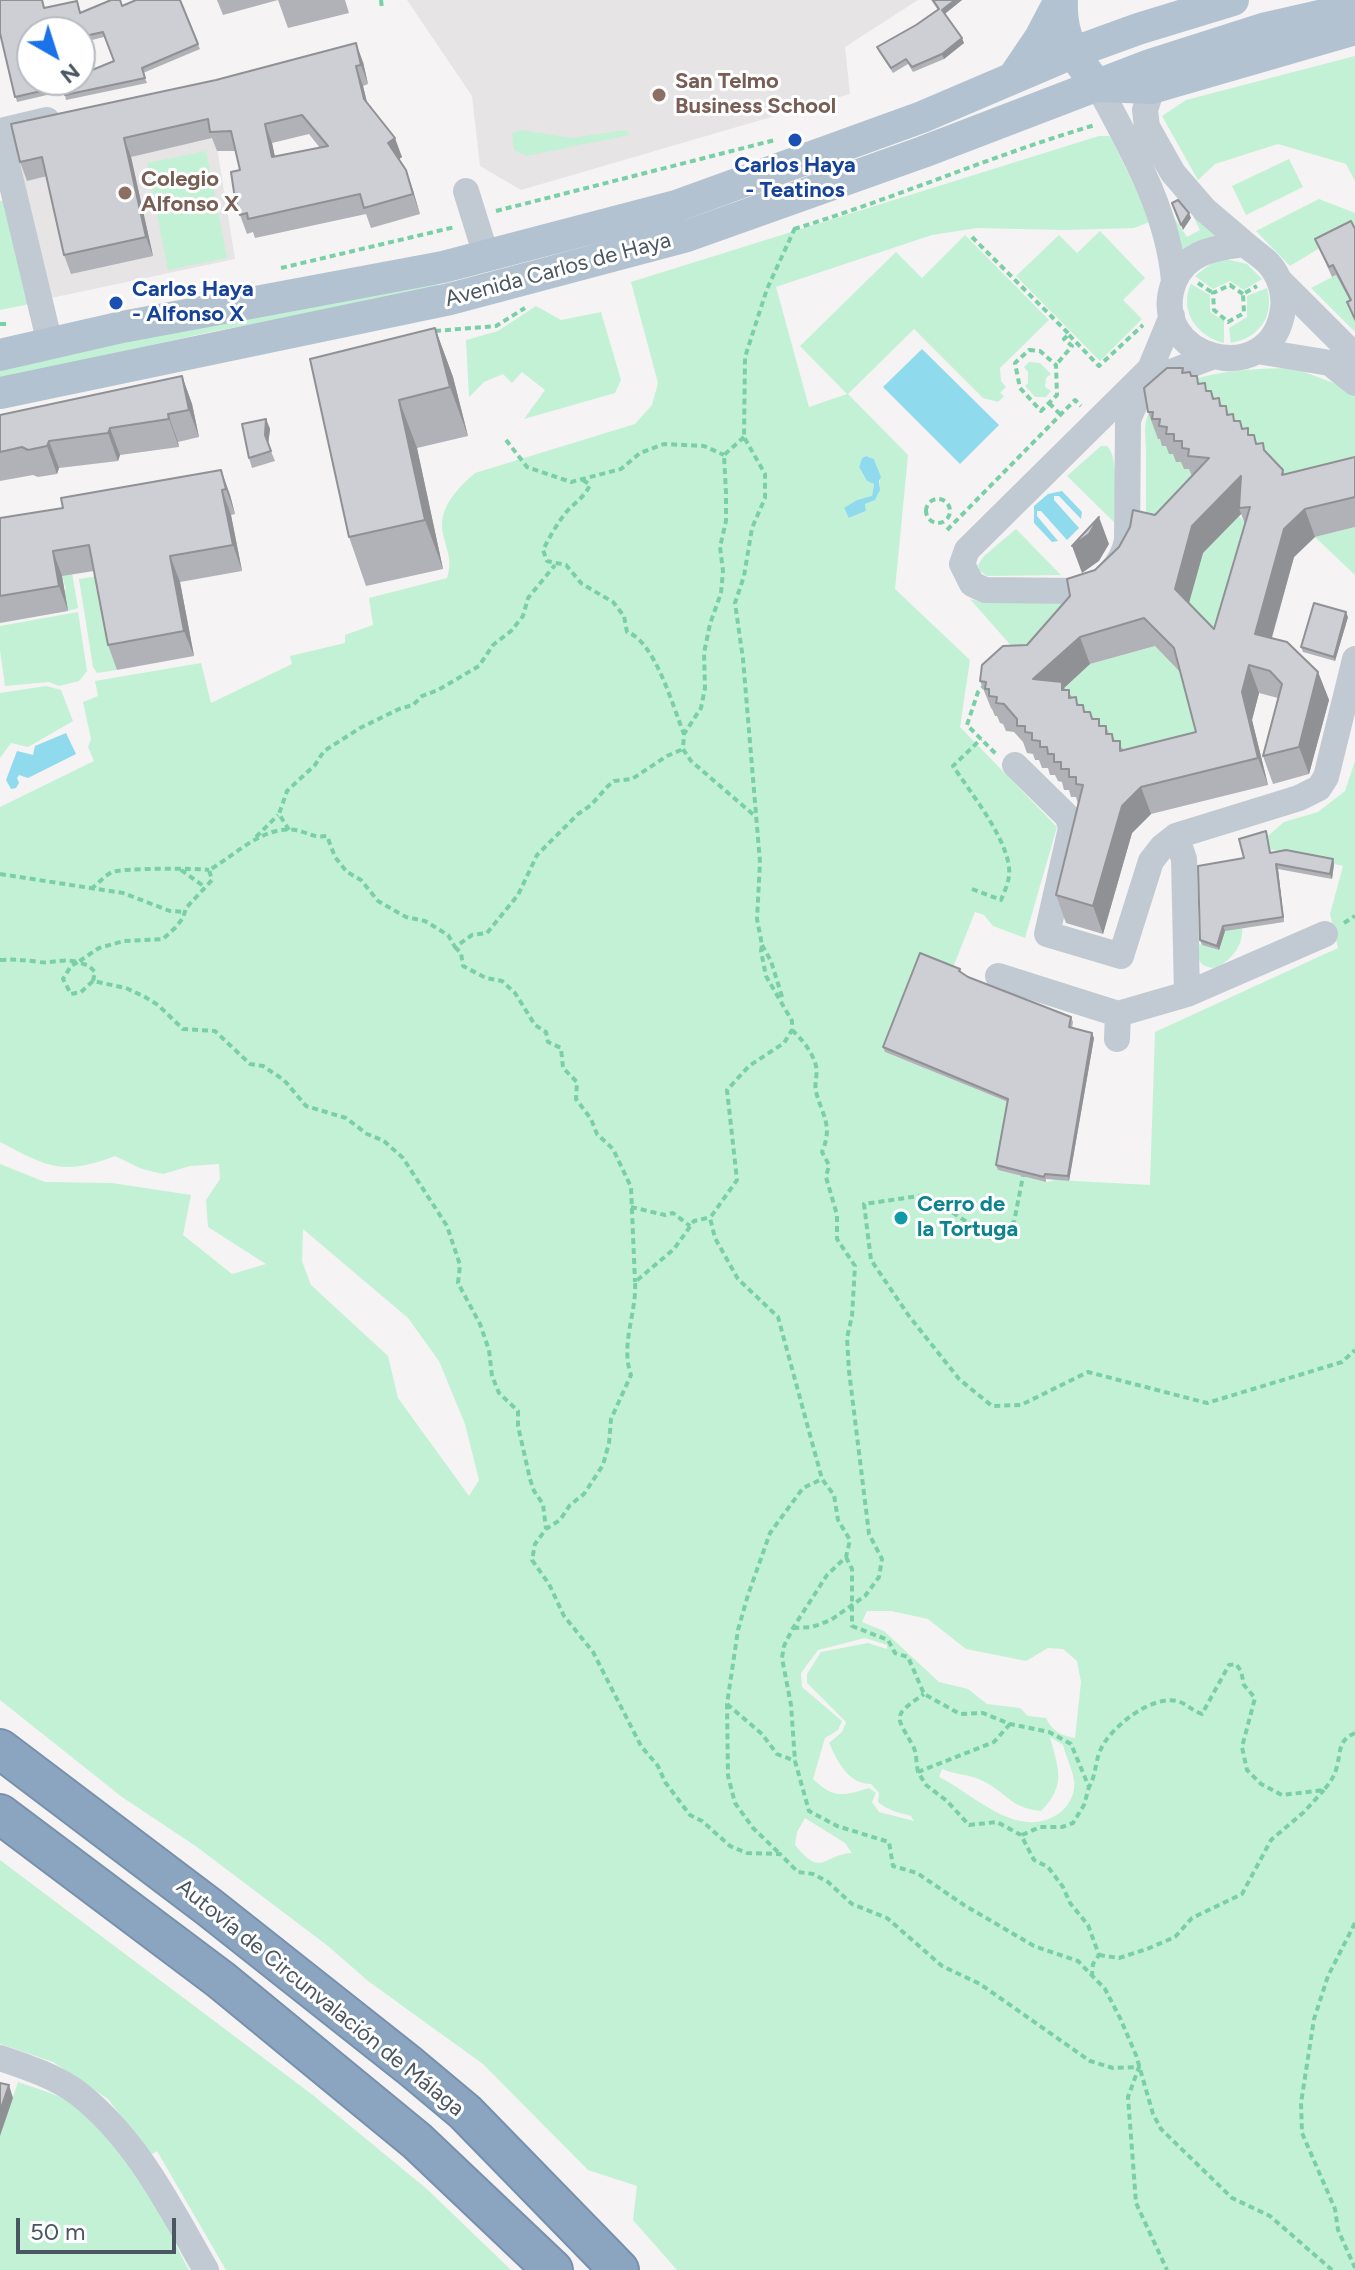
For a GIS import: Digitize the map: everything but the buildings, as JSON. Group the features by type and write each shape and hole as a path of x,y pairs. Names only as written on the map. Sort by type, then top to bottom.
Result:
{"highway":[{"name":"Autovía de Circunvalación de Málaga","path":"0,1749 209,1907 465,2112 619,2270"},
{"path":"0,1814 221,1980 405,2130 553,2270"}],"main road":[{"path":"1061,0 1061,15 1072,53 1098,86 1152,88 1350,33 1355,29"},
{"path":"1013,78 1061,0"},
{"name":"Avenida Carlos de Haya","path":"0,355 122,327 367,282 676,206 922,117 1072,53 1233,0"},
{"name":"Avenida Carlos de Haya","path":"0,393 450,299 687,236 908,157 1150,65 1266,28 1355,8"}],"street":[{"path":"1098,86 1147,181 1166,230 1172,298 1180,334 1193,348 1211,357 1227,359 1257,351 1272,337 1281,320 1284,300 1278,278"},
{"path":"1152,88 1145,110 1147,127 1173,173 1205,210 1269,263 1278,278 1355,356"},
{"path":"50,344 0,133 73,115"},
{"path":"466,191 486,255"},
{"path":"1211,357 1158,377 1137,399 1128,420 1127,540 1124,557 1094,588 1079,591 985,590 972,584 962,564 967,550 1150,369 1172,298 1188,261 1209,248 1245,244"},
{"path":"1257,351 1330,363 1355,383"},
{"path":"1095,423 1117,428 1128,439"},
{"path":"1015,765 1068,817 1071,828 1047,934 1121,956 1151,861 1162,847 1176,836 1299,798 1319,788 1326,777 1355,659"},
{"path":"1176,836 1184,859 1187,994"},
{"path":"998,976 1118,1027 1325,934"},
{"path":"0,2058 34,2070 77,2093 112,2125 147,2168 206,2270"}],"path":[{"path":"381,0 382,8"},
{"path":"475,216 787,137"},
{"path":"795,228 765,293 745,357 744,437 765,474 765,498 752,528 744,576 735,603 757,818 760,862 757,919 761,951 766,976 792,1021 792,1030 784,1043 749,1066 727,1090 737,1180 710,1218 715,1238 738,1279 778,1317 822,1479 834,1495 838,1520 850,1540 846,1557 827,1575 784,1646 782,1658 791,1705 795,1761 809,1811 837,1826 889,1842 893,1866 917,1873 1034,1946 1078,1961 1105,1989 1120,2018 1161,2129 1232,2198 1270,2216 1332,2270"},
{"path":"972,237 1099,366 1172,298"},
{"path":"1243,294 1278,278"},
{"path":"1230,285 1243,294 1244,313 1228,322 1214,310 1213,293 1230,285"},
{"path":"1056,365 1040,351 1029,350 1015,363 1020,388 1041,411 1057,395 1056,365 1072,346 1064,339 1069,334"},
{"path":"947,530 1075,400 1095,423"},
{"path":"1049,403 1061,415"},
{"path":"684,734 701,708 705,688 704,653 713,609 721,593 723,571 720,547 726,521 724,455 744,437"},
{"path":"506,440 527,467 557,480 571,482 621,469 640,453 664,444 704,446 724,455"},
{"path":"583,480 590,485 586,495 568,510 552,532 543,550 547,561 566,565 582,584 613,602 624,616 627,632 637,635 649,650 684,734 683,749 691,761 757,818"},
{"path":"936,498 947,502 950,507 948,518 935,523 928,519 925,512 931,500 936,498"},
{"path":"91,889 112,872 193,867 209,870 240,851 279,814 287,791 315,765 324,751 360,728 413,705 422,696 479,666 493,645 511,631 523,616 528,598 555,565"},
{"path":"988,682 978,692 967,725 1003,760 1015,765"},
{"path":"972,889 1001,900 1009,875 1004,849 953,766 981,739"},
{"path":"455,947 472,935 487,933 518,895 537,855 608,786 614,781 632,779 683,749"},
{"path":"279,814 289,831"},
{"path":"254,838 296,830 314,838 327,836 335,857 347,872 361,880 378,901 406,917 425,921 448,935 461,953 463,966 486,978 502,981 515,993 535,1025 546,1032 548,1042 561,1048 563,1068 577,1082 576,1099 591,1119 597,1134 613,1149 631,1187 636,1300 627,1342 627,1364 631,1375 611,1419 603,1465 584,1494 570,1505 560,1520 546,1529 535,1544 532,1560 549,1584 564,1616 593,1652 641,1746 690,1815 702,1821 730,1846 747,1853 780,1854"},
{"path":"181,870 205,887"},
{"path":"0,960 28,959 42,963 62,958 78,962 89,966 95,972 93,981 81,992 71,994 65,987 63,979 71,966 78,962 99,948 124,941 163,939 212,880 209,870"},
{"path":"0,874 123,893 170,911 185,912"},
{"path":"93,981 126,988 145,997 183,1029 215,1031 250,1064 263,1066 284,1080 306,1106 346,1118 367,1134 384,1141 403,1158 447,1226 460,1265 458,1283 480,1324 489,1350 492,1376 499,1393 518,1411 518,1426 530,1479 543,1504 546,1529"},
{"path":"792,1030 803,1040 816,1067 815,1089 827,1118 827,1140 822,1152 829,1165 826,1177 837,1215 837,1239 855,1266 852,1316 847,1338 849,1371 869,1534 882,1559 879,1577 865,1596 851,1607 831,1620 812,1627 793,1628"},
{"path":"1024,1170 1014,1222 991,1238 926,1195 864,1204 871,1260 909,1316 959,1379 992,1406 1021,1405 1088,1372 1207,1403 1342,1362 1355,1350"},
{"path":"631,1207 665,1215 673,1213 690,1226"},
{"path":"635,1282 674,1249 694,1221 707,1218"},
{"path":"822,1479 803,1488 770,1533 741,1618 727,1704 728,1776 735,1803 753,1828 798,1872 813,1874 828,1882 852,1904 887,1918 942,1966 980,1984 1090,2061 1113,2068 1139,2067"},
{"path":"846,1557 852,1569 852,1626 888,1640 895,1653 908,1657 924,1694 960,1714 983,1713 1010,1724 1049,1732 1071,1744 1089,1787"},
{"path":"1021,1835 1040,1827 1062,1827 1073,1823 1095,1776 1099,1752 1116,1728 1137,1711 1160,1702 1180,1702 1202,1714 1229,1665 1236,1664 1244,1685 1255,1698 1242,1747 1247,1770 1261,1784 1282,1795 1324,1790"},
{"path":"924,1694 906,1707 899,1718 899,1726 915,1750 918,1772 926,1785 947,1801 969,1825 997,1822 1021,1835 1034,1860 1048,1867 1088,1925 1099,1955"},
{"path":"727,1704 762,1734 777,1754 795,1761"},
{"path":"918,1772 994,1742 1010,1724"},
{"path":"1099,1955 1119,1958 1161,1943 1175,1937 1192,1918 1242,1894 1271,1840 1304,1812 1334,1778 1339,1748 1348,1736 1355,1733"},
{"path":"1355,1923 1328,1976 1314,2019 1301,2103 1302,2133 1335,2209 1338,2230 1355,2268"},
{"path":"1092,1976 1093,1964 1099,1955"},
{"path":"1139,2067 1128,2097 1136,2203 1167,2270"}],"shaded area":[{"name":"San Telmo Business School","path":"407,0 918,0 845,47 850,94 521,190 480,166 472,96"},
{"name":"Colegio Alfonso X","path":"209,98 235,259 51,298 15,143"}],"green space":[{"path":"1355,56 1355,181 1346,164 1278,144 1215,164 1198,180 1162,116 1186,100"},
{"path":"521,130 571,138 626,130 630,135 526,156 514,150 512,133"},
{"path":"1099,136 1110,136 1152,221 1134,228 977,228 932,235 776,287 809,407 847,394 800,346 896,252 922,278 965,235 1049,320 1000,368 1001,381 1006,387 1000,393 1004,396 998,402 983,398 914,329 848,394 908,455 895,589 970,660 960,727 1057,827 1025,938 993,926 984,915 975,912 952,970 922,959 885,1052 1010,1103 998,1170 1046,1182 1150,1185 1155,1032 1338,948 1330,914 1343,866 1270,849 1268,836 1284,822 1318,812 1345,791 1355,761 1355,2270 677,2270 633,2220 637,2186 588,2170 483,2064 368,1981 328,1946 197,1847 122,1797 0,1700 0,1164 45,1182 112,1183 191,1195 183,1235 232,1274 266,1264 208,1227 206,1200 220,1179 219,1164 190,1166 163,1174 142,1169 115,1156 81,1166 56,1166 31,1158 0,1142 0,807 94,761 88,747 91,739 83,702 98,696 95,681 201,663 211,703 292,664 290,656 345,643 345,635 373,625 369,598 447,578 449,558 442,527 444,511 457,490 475,473 635,424 652,405 658,383 631,282","holes":["862,458 874,459 880,485 875,500 865,504 866,511 850,518 844,509 857,500 872,497 874,484 867,481 859,467","303,1229 408,1318 439,1361 465,1424 479,1480 469,1496 398,1398 388,1356 311,1285 302,1261","867,1611 891,1611 928,1619 966,1649 1026,1661 1048,1648 1063,1649 1077,1661 1081,1682 1075,1738 1058,1732 1046,1718 1028,1716 1020,1708 987,1704 968,1689 939,1682 884,1631 862,1622","865,1638 887,1645 887,1649 868,1643 821,1652 807,1674 807,1683 846,1722 842,1732 829,1743 845,1771 856,1780 871,1784 879,1793 878,1802 882,1805 911,1816 914,1821 879,1812 872,1802 876,1793 869,1788 839,1794 827,1790 813,1779 825,1738 838,1730 842,1721 802,1687 801,1673 818,1650","1050,1737 1063,1745 1074,1790 1065,1808 1043,1821 1012,1819 939,1777 942,1769 974,1777 1016,1804 1041,1811 1057,1784 1056,1758","805,1818 845,1843 852,1853 818,1863 811,1861 795,1845 797,1832"]},
{"path":"206,151 227,258 168,270 147,163"},
{"path":"1289,159 1303,187 1246,215 1232,186"},
{"path":"1319,199 1355,213 1355,231 1290,266 1256,231"},
{"path":"6,200 30,304 0,310 0,201"},
{"path":"1169,210 1187,237 1200,230 1193,216 1229,236 1181,260"},
{"path":"1100,231 1145,278 1123,300 1142,319 1100,361 1016,276 1059,235 1077,253"},
{"path":"1226,259 1247,264 1262,279 1244,290 1230,281 1213,289 1195,276 1213,262"},
{"path":"1336,275 1355,310 1355,332 1311,288"},
{"path":"436,279 438,290 210,332 0,379 0,370 197,325"},
{"path":"1191,284 1210,295 1210,312 1224,321 1224,343 1206,335 1193,321 1187,304"},
{"path":"1267,288 1269,308 1262,324 1250,336 1231,343 1229,328 1247,317 1247,296"},
{"path":"536,306 561,320 601,312 621,380 615,393 524,419 545,390 522,372 512,383 503,374 484,382 469,397 466,340 498,331"},
{"path":"1029,362 1040,363 1051,374 1046,378 1045,387 1051,391 1046,397 1035,397 1025,386 1028,372 1024,367"},
{"path":"1293,368 1342,386 1355,396 1355,487 1292,503 1154,416 1155,431 1199,476 1146,537 1145,428 1155,404 1169,391 1209,375"},
{"path":"1101,446 1107,446 1114,460 1114,522 1067,476"},
{"path":"1239,516 1250,528 1226,651 1185,617 1203,553"},
{"path":"64,526 78,608 68,611 60,592 66,590 61,571"},
{"path":"1355,527 1355,575 1315,537"},
{"path":"1016,529 1061,575 987,576 980,571 978,565 984,556"},
{"path":"111,574 117,670 97,673 93,667 79,579"},
{"path":"970,599 985,603 1064,602 1065,612 1032,644 1014,649"},
{"path":"78,612 87,671 79,681 59,686 49,682 5,686 0,626"},
{"path":"1155,646 1184,676 1206,760 1130,778 1054,697 1090,664"},
{"path":"46,686 61,690 73,721 28,747 11,743 0,758 0,693"},
{"path":"1241,915 1241,939 1235,952 1216,968 1204,965 1197,954 1195,937 1200,938 1199,944 1219,950 1224,933 1198,925 1202,921"},
{"path":"0,1860 314,2096 428,2190 511,2270 226,2270 157,2151 151,2155 108,2099 53,2062 0,2044"},
{"path":"18,2082 70,2102 110,2134 154,2200 189,2270 0,2270 0,2136"}],"water":[{"path":"922,349 999,425 960,464 883,387"},
{"path":"866,456 874,459 881,477 880,490 875,500 865,504 866,511 849,518 844,508 872,496 874,484 867,481 859,467"},
{"path":"1062,491 1082,512 1081,519 1059,496 1054,496 1054,500 1079,528 1067,540 1041,511 1037,511 1037,516 1058,541 1052,542 1034,523 1034,506 1048,494"},
{"path":"66,733 76,754 28,778 19,775 19,783 11,789 6,780 17,751 33,755 35,746"}],"place":[{"name":"San Telmo Business School","path":"659,95"},
{"name":"Carlos Haya - Teatinos","path":"795,140"},
{"name":"Colegio Alfonso X","path":"125,193"},
{"name":"Carlos Haya - Alfonso X","path":"116,303"},
{"name":"Cerro de la Tortuga","path":"901,1218"}]}
